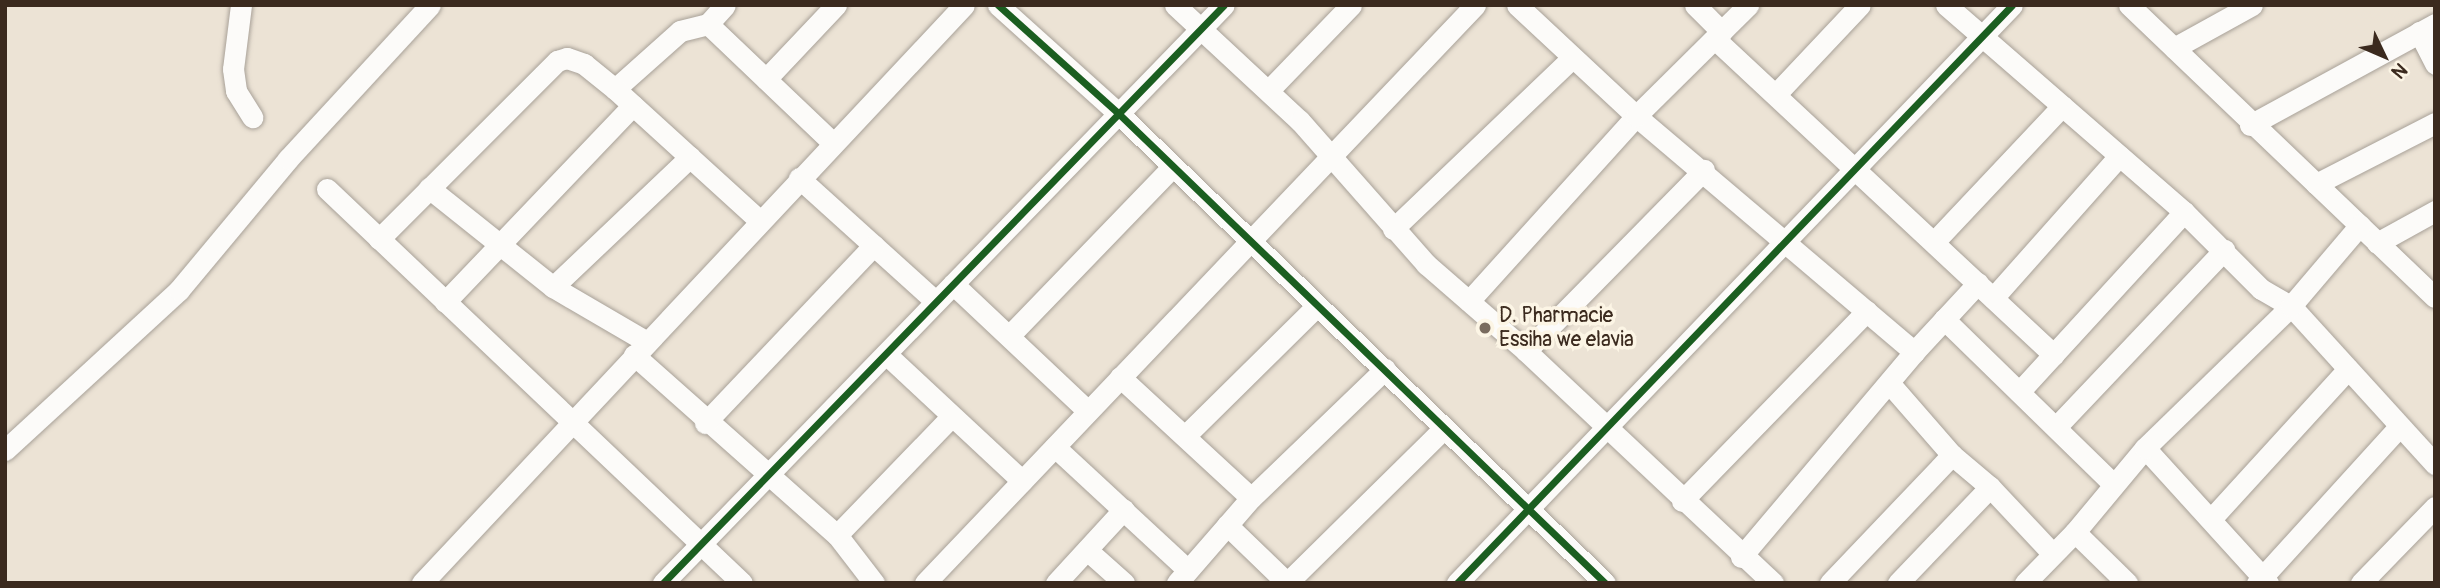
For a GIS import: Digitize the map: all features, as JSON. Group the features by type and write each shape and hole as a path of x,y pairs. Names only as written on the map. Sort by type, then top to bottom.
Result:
{"street":[{"path":"241,5 233,69 236,91 251,117"},
{"path":"6,448 179,290 288,159 430,5"},
{"path":"615,89 680,31 708,24 725,5"},
{"path":"766,79 836,5"},
{"path":"422,583 964,5"},
{"path":"999,5 1253,241 1444,428 1529,506 1603,582"},
{"path":"1175,5 1269,90 1332,157 1393,229 1526,351 1741,557 1773,583"},
{"path":"663,583 1224,5"},
{"path":"1269,90 1351,5"},
{"path":"1517,5 1636,116 1785,238 1914,352"},
{"path":"1695,5 1718,35 1776,94 2054,355"},
{"path":"1469,301 1636,116 1748,5"},
{"path":"1776,94 1860,5"},
{"path":"1946,5 1984,35 2184,212 2261,289 2291,306 2435,464"},
{"path":"1457,583 1785,238 2012,5"},
{"path":"2129,5 2250,125 2435,297"},
{"path":"2174,48 2252,5"},
{"path":"925,583 1253,241 1468,8"},
{"path":"708,24 833,143"},
{"path":"2250,125 2427,28 2435,64"},
{"path":"1393,229 1572,58"},
{"path":"379,239 558,61 574,59 615,89 760,221"},
{"path":"445,302 633,105"},
{"path":"1934,242 2062,106"},
{"path":"2316,184 2435,123"},
{"path":"1741,557 1944,319 1986,290 2119,156"},
{"path":"553,287 690,157"},
{"path":"1009,336 1172,166"},
{"path":"1526,351 1704,170"},
{"path":"799,178 935,301"},
{"path":"429,188 553,287 640,349 705,423 836,534 874,583"},
{"path":"327,189 742,583"},
{"path":"2378,243 2435,211"},
{"path":"2020,391 2184,212"},
{"path":"2025,583 2075,532 2145,448 2291,306 2360,225"},
{"path":"705,423 874,245"},
{"path":"2057,426 2224,250"},
{"path":"953,284 1088,411"},
{"path":"1186,435 1317,306"},
{"path":"1682,501 1867,311"},
{"path":"1944,319 2057,426 2113,484"},
{"path":"886,354 1022,481"},
{"path":"1055,447 1124,509 1183,576 1251,498 1385,369"},
{"path":"2211,519 2348,369"},
{"path":"1120,377 1186,435 1251,498"},
{"path":"1890,384 1952,455 1990,487 2052,553"},
{"path":"836,534 953,416"},
{"path":"2145,448 2211,519 2263,581 2399,426"},
{"path":"1227,524 1287,583 1444,428"},
{"path":"1830,583 1952,455"},
{"path":"1898,583 1990,487"},
{"path":"2361,583 2435,507"},
{"path":"1056,583 1124,509"},
{"path":"2075,532 2127,583"},
{"path":"1087,550 1124,583"}],"cycle path":[{"path":"998,5 1119,114 1605,583"},
{"path":"663,583 1224,5"},
{"path":"1457,583 2012,5"}],"place":[{"name":"D. Pharmacie Essiha we elavia","path":"1485,328"}]}
